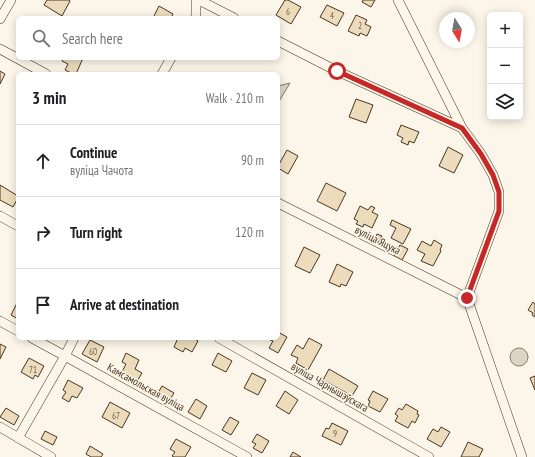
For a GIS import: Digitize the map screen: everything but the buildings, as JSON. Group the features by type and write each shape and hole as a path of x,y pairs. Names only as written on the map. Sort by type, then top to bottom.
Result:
{"street":[{"path":"0,19 11,0"},
{"path":"196,0 196,16"},
{"path":"199,0 230,16"},
{"path":"398,0 462,128 481,154 493,175 499,192 499,211 467,298 522,457"},
{"path":"280,42 337,71 462,128"},
{"path":"0,48 16,57"},
{"path":"21,60 42,72"},
{"path":"163,72 170,60"},
{"name":"вуліца Яцука","path":"280,204 467,298"},
{"path":"0,216 16,225"},
{"path":"0,321 16,330"},
{"name":"Камсамольская вуліца","path":"36,340 247,457"},
{"path":"18,438 73,340"},
{"name":"вуліца Чарнышэўскага","path":"223,340 429,457"},
{"path":"0,427 51,457"}],"shaded area":[{"path":"290,83 280,100 280,86"},
{"path":"519,348 525,351 528,357 525,363 519,366 513,363 510,357 513,351"}],"route":[{"path":"337,71 462,128 481,154 493,175 499,192 499,211 467,298"}]}
